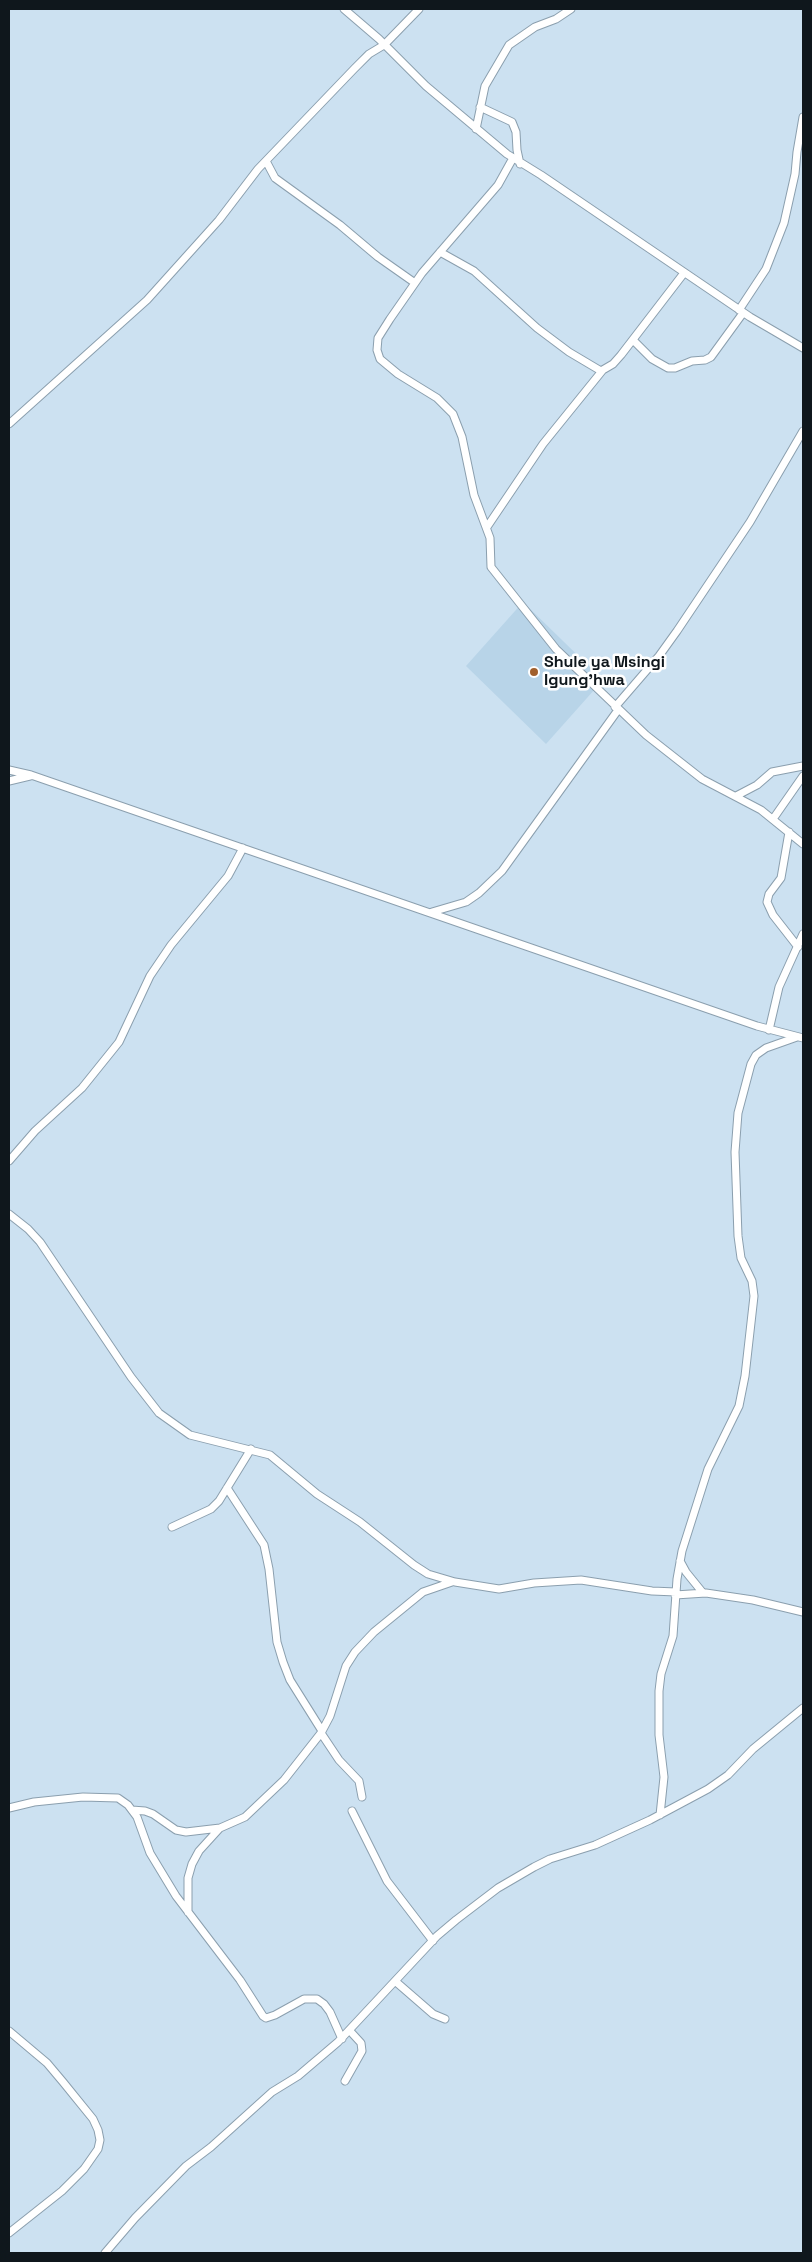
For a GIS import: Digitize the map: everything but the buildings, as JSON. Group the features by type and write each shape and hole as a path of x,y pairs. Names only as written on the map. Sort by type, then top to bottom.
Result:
{"street":[{"path":"9,424 147,300 219,220 245,184 266,161 369,54 384,44 419,9"},
{"path":"476,129 485,86 510,45 535,27 556,19 571,9"},
{"path":"348,10 426,86 520,164 548,180 741,311 803,348"},
{"path":"480,107 512,122 516,132 520,164"},
{"path":"633,340 656,362 668,368 675,368 712,357 766,269 784,223 794,181 803,117"},
{"path":"513,158 498,185 415,283 378,338 376,350 380,359 388,367 437,398 453,414 459,426 474,495 490,538 490,560 495,573 556,648 646,736 719,790 736,796 774,820 803,844"},
{"path":"266,161 275,178 415,283"},
{"path":"440,252 474,271 537,328 595,369 602,370"},
{"path":"487,527 522,474 602,370 613,364 684,273"},
{"path":"430,912 466,902 479,893 502,871 616,708 677,631 750,522 803,431"},
{"path":"736,796 757,785 772,772 803,766"},
{"path":"9,770 31,775 769,1030 802,1037"},
{"path":"9,781 31,775"},
{"path":"774,820 803,776"},
{"path":"789,832 781,878 769,894 767,902 773,915 798,947"},
{"path":"9,1162 35,1132 86,1082 119,1042 150,976 171,945 228,876 244,848"},
{"path":"769,1030 779,987 803,934"},
{"path":"660,1815 664,1777 659,1735 659,1691 661,1674 673,1636 675,1594 680,1560 704,1480 714,1455 732,1422 746,1376 754,1296 752,1281 741,1258 738,1236 735,1152 738,1113 751,1064 756,1055 766,1048 802,1037"},
{"path":"9,1214 28,1229 40,1242 131,1377 159,1412 190,1435 270,1455 281,1462 316,1494 360,1522 414,1565 440,1579 500,1589 534,1583 581,1580 675,1594 703,1593 753,1600 803,1612"},
{"path":"172,1527 211,1509 227,1488 251,1449"},
{"path":"227,1488 264,1545 269,1568 277,1642 290,1680 338,1760 359,1781 362,1797"},
{"path":"680,1560 686,1572 703,1593"},
{"path":"132,1810 153,1814 181,1832 219,1828 245,1817 284,1780 322,1732 330,1716 346,1666 355,1652 374,1632 423,1592 453,1582"},
{"path":"105,2253 135,2218 186,2166 211,2147 272,2092 298,2076 342,2039 433,1942 484,1899 520,1874 550,1859 595,1846 660,1815 708,1789 728,1775 753,1749 803,1708"},
{"path":"9,1808 51,1800 103,1796 118,1798 137,1817 150,1853 188,1913 264,2017 275,2015 304,1999 317,1999 330,2012 342,2039"},
{"path":"352,1812 387,1881 406,1909 433,1942"},
{"path":"188,1913 188,1878 192,1864 199,1850 219,1828"},
{"path":"395,1981 433,2014 445,2018"},
{"path":"9,2031 47,2063 63,2082 92,2120 98,2130 100,2140 98,2149 84,2169 62,2191 9,2233"},
{"path":"345,2081 357,2061 362,2047 361,2043 350,2031"}],"shaded area":[{"path":"523,602 603,680 546,744 466,666"}],"place":[{"name":"Shule ya Msingi Igung'hwa","path":"534,672"}]}
